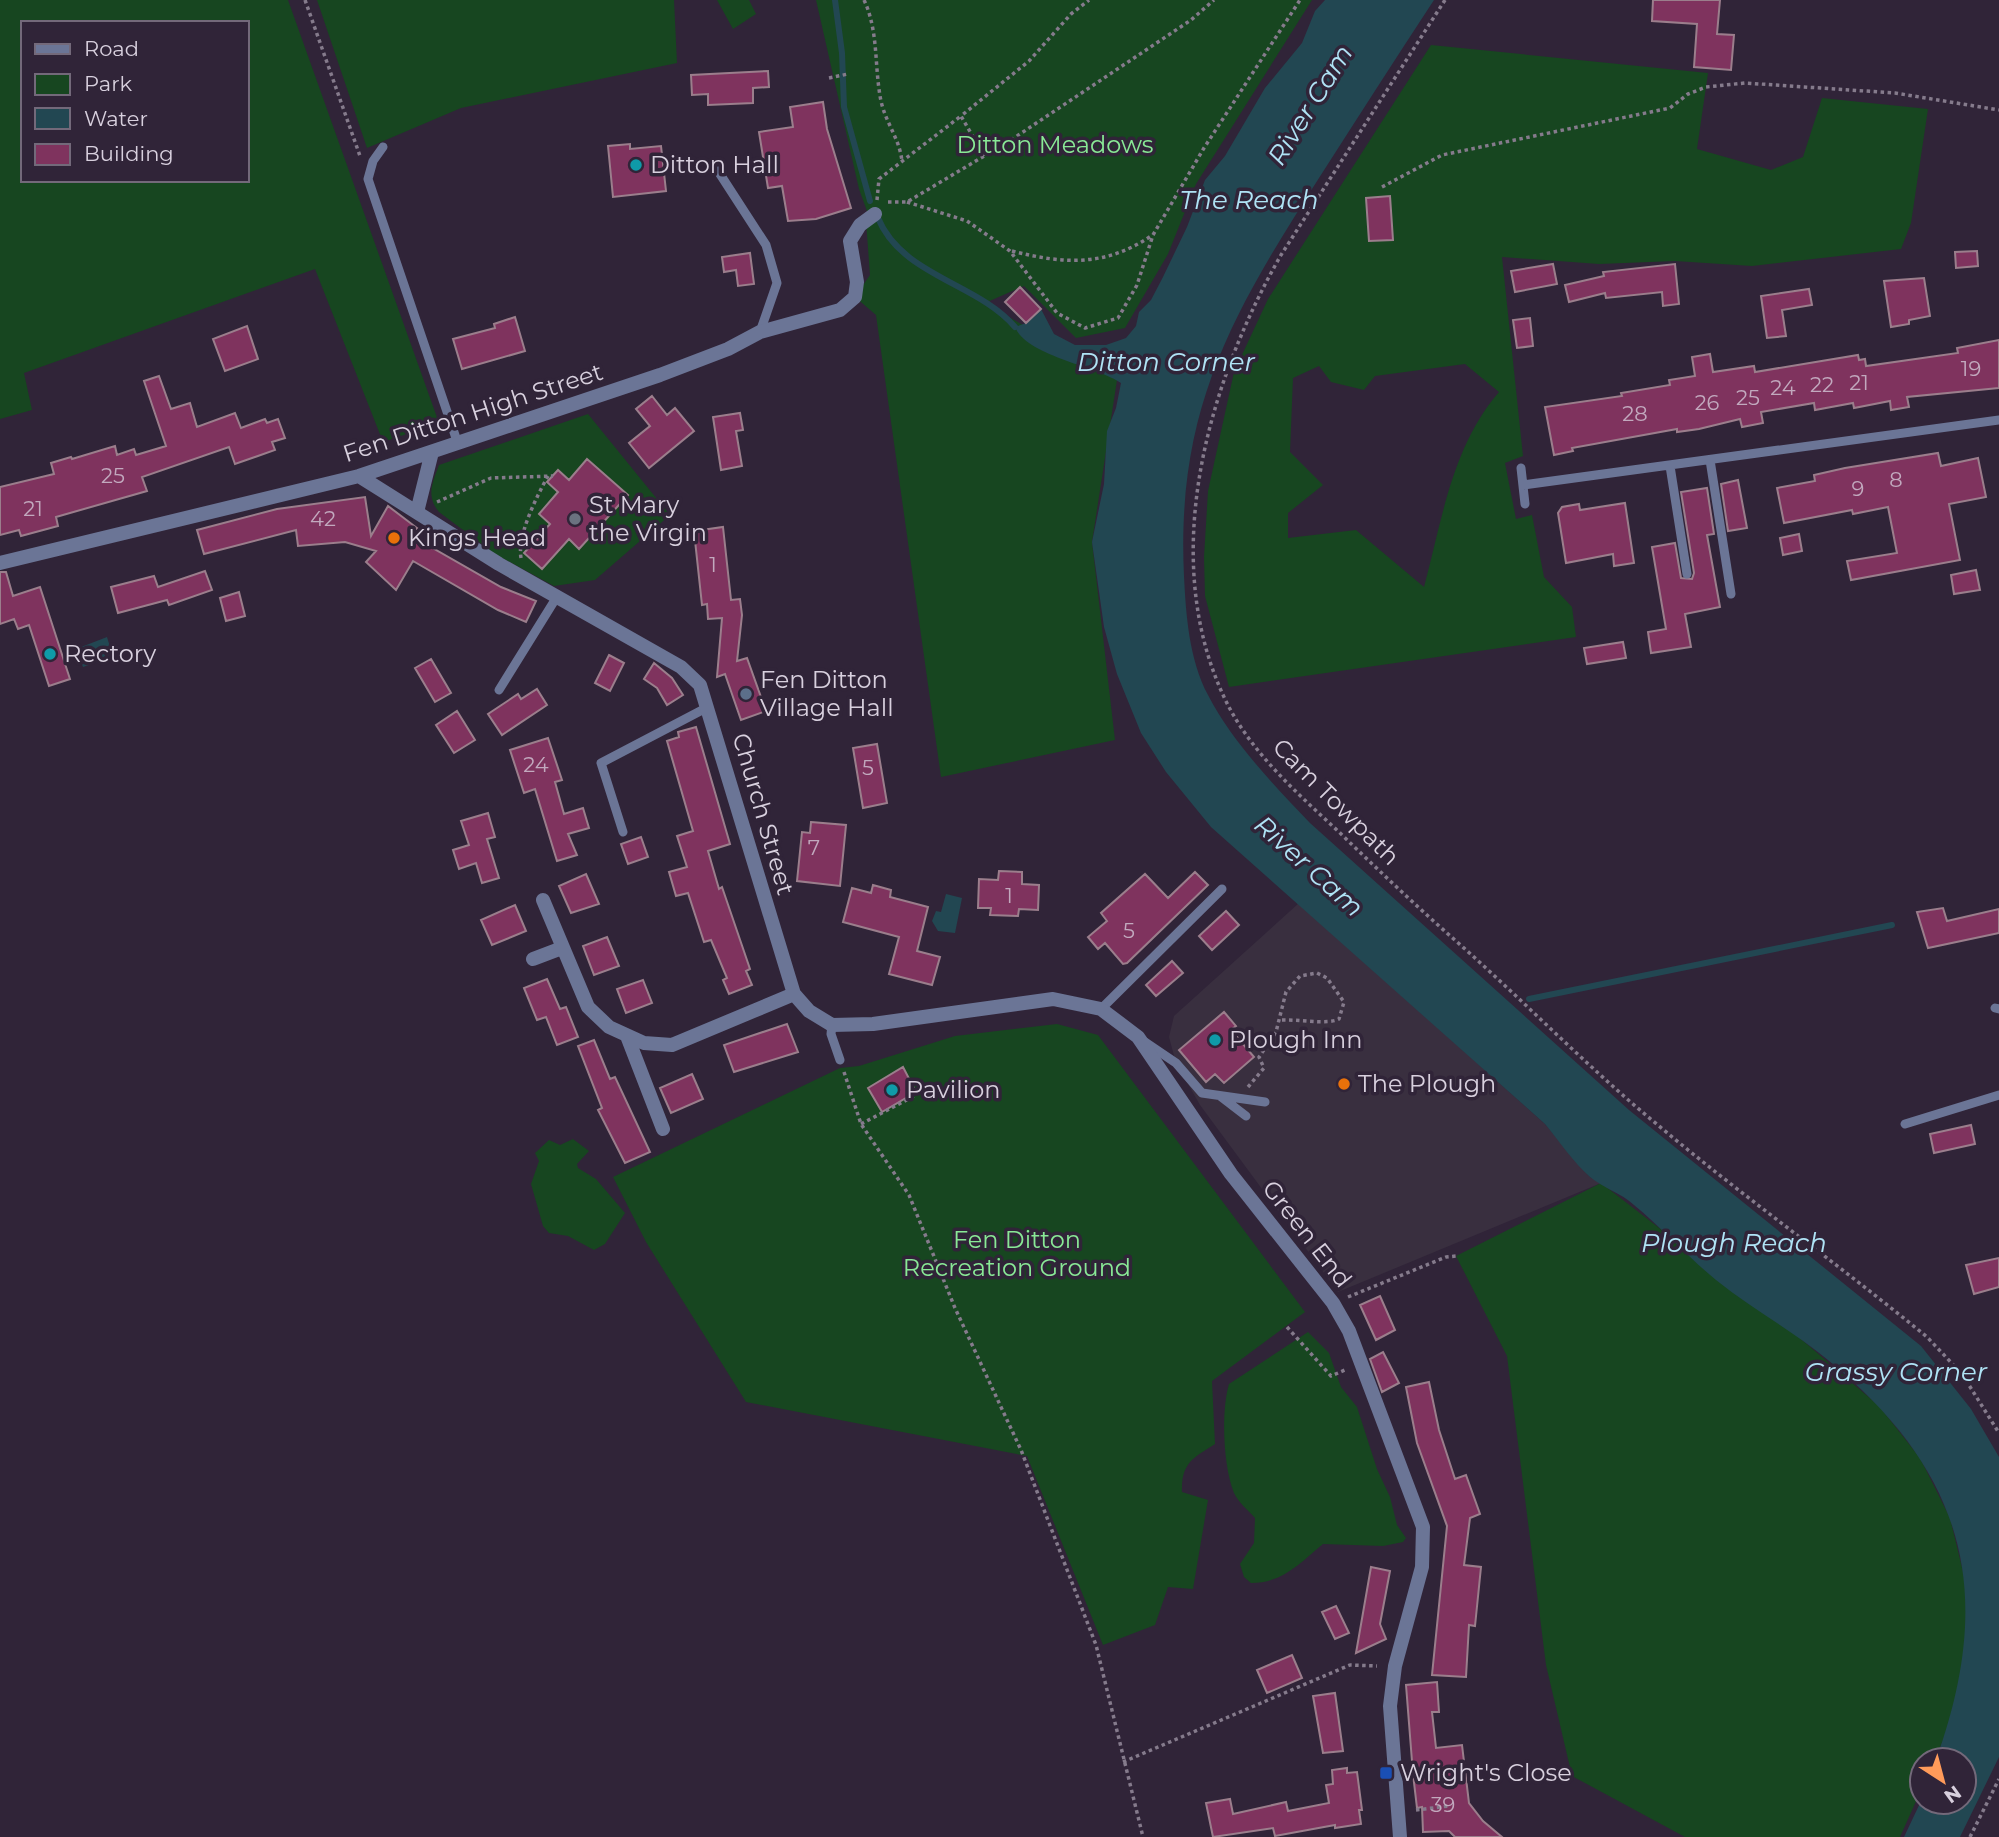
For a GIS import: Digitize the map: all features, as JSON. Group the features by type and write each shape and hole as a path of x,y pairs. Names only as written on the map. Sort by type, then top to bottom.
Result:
{"street":[{"name":"Fen Ditton High Street","path":"0,563 359,476 660,375 728,349 760,332 840,310 855,297 857,282 850,241 872,212"},
{"path":"417,506 432,452"},
{"name":"Church Street","path":"359,476 417,506 499,564 681,667 701,685 732,798 794,994"},
{"path":"543,900 588,1007 609,1027 644,1043 672,1045 794,994 809,1011 832,1025"},
{"path":"533,960 562,948"},
{"name":"Green End","path":"832,1025 873,1024 1053,999 1101,1009 1138,1037 1231,1174 1334,1304 1349,1331 1423,1527 1422,1567 1395,1666 1390,1706 1400,1837"},
{"path":"627,1035 663,1129"}],"lane":[{"path":"383,147 373,162 368,179 458,444"},
{"path":"718,171 766,245 777,283 760,332"},
{"path":"1523,485 1999,420"},
{"path":"1710,460 1731,594"},
{"path":"1670,466 1688,574"},
{"path":"1521,468 1525,504"},
{"path":"499,690 558,595"},
{"path":"623,832 601,763 708,707"},
{"path":"1101,1009 1222,889"},
{"path":"832,1025 831,1034 840,1060"},
{"path":"1138,1037 1176,1063 1202,1093 1243,1096 1265,1102"},
{"path":"1905,1124 1999,1095"},
{"path":"1220,1096 1246,1116"}],"path":[{"path":"305,0 368,179"},
{"path":"864,0 875,22 881,101 887,125 901,143 902,162"},
{"path":"1089,0 1071,15 1029,61 879,179 872,212 907,202 984,156 1191,20 1214,0"},
{"path":"907,202 967,221 1010,251 1057,313 1085,328 1118,318 1137,285 1153,235 1204,148 1300,0"},
{"name":"Cam Towpath","path":"1445,0 1281,255 1258,295 1223,377 1203,451 1197,490 1195,567 1202,633 1224,697 1245,733 1303,799 1589,1063 1670,1135 1927,1337 1962,1374 1999,1433"},
{"path":"829,78 848,74"},
{"path":"1382,187 1442,155 1670,108 1688,94 1714,85 1745,83 1895,93 1999,110"},
{"path":"961,116 984,156"},
{"path":"1010,251 1051,261 1093,260 1128,252 1153,235"},
{"path":"417,506 432,504 491,478 550,476 532,503 519,547 521,559"},
{"path":"1243,1096 1252,1079 1264,1068 1259,1057 1276,1032 1281,1002 1286,992 1300,976 1310,973 1326,978 1344,1002 1339,1019 1334,1022 1298,1018 1280,1020"},
{"path":"840,1060 861,1124 909,1195 955,1308 1021,1450 1096,1645 1143,1837"},
{"path":"861,1124 916,1095"},
{"path":"1334,1304 1446,1257 1457,1256"},
{"path":"1287,1327 1331,1377 1360,1363"},
{"path":"1123,1762 1350,1665 1395,1666"},
{"path":"1970,1837 1999,1779"},
{"path":"1399,1811 1448,1806"}],"shaded area":[{"name":"The Plough","path":"1299,903 1545,1124 1590,1177 1601,1183 1338,1292 1200,1105 1176,1063 1169,1037 1174,1016"}],"green space":[{"path":"0,0 288,0 439,423 383,442 315,269 24,373 32,410 0,419"},
{"path":"317,0 674,0 677,63 461,108 367,148"},
{"path":"717,0 749,0 756,14 733,29"},
{"name":"Ditton Meadows","path":"816,0 1312,0 1196,184 1168,254 1125,328 1076,338 1024,286 985,303 1117,380 1092,542 1115,740 941,777 876,315 855,297 870,275 866,221 872,225 859,189"},
{"path":"1431,45 1708,73 1697,149 1771,170 1803,157 1822,98 1928,109 1911,223 1901,249 1752,266 1675,261 1599,264 1502,257 1523,456 1505,463 1516,519 1532,515 1544,577 1572,607 1576,637 1229,687 1205,596 1204,557 1208,491 1234,372 1268,299","holes":["1465,364 1499,392 1483,413 1459,460 1443,510 1424,587 1356,530 1288,538 1288,513 1323,485 1290,452 1293,378 1319,366 1331,382 1364,390 1375,376"]},
{"path":"588,414 670,515 595,580 554,586 495,554 439,512 435,506 431,495 439,465"},
{"name":"Fen Ditton Recreation Ground","path":"1057,1024 1098,1035 1305,1312 1212,1381 1215,1444 1190,1462 1182,1482 1182,1492 1208,1500 1193,1589 1168,1587 1155,1625 1103,1645 1027,1456 746,1402 646,1242 613,1177 840,1068 859,1066 955,1036"},
{"path":"573,1139 589,1151 577,1164 578,1168 596,1179 625,1213 605,1244 594,1250 568,1236 549,1233 543,1226 531,1184 539,1161 535,1153 549,1140 560,1145"},
{"path":"1601,1183 1787,1327 1879,1406 1920,1458 1950,1518 1975,1621 1946,1734 1940,1746 1908,1746 1909,1816 1900,1837 1685,1837 1572,1776 1546,1665 1507,1356 1456,1256"},
{"path":"1308,1332 1329,1353 1341,1387 1357,1407 1377,1469 1390,1497 1397,1525 1406,1538 1403,1542 1383,1546 1323,1544 1282,1576 1251,1583 1244,1577 1240,1564 1254,1543 1255,1518 1234,1493 1230,1482 1225,1454 1226,1395 1229,1384"}],"water":[{"path":"1325,0 1434,0 1288,227 1236,320 1216,365 1200,413 1189,462 1184,517 1186,606 1190,637 1202,681 1229,730 1254,762 1310,823 1629,1110 1921,1346 1971,1409 1999,1457 1999,1757 1978,1800 1978,1746 1940,1746 1954,1700 1964,1643 1965,1590 1956,1540 1939,1492 1912,1447 1875,1403 1828,1360 1730,1291 1629,1201 1590,1177 1545,1124 1211,827 1166,772 1141,733 1117,674 1104,627 1092,542 1104,484 1107,431 1116,408 1121,383 1033,346 1015,327 1026,323 1041,309 1054,334 1075,345 1106,345 1126,338 1136,326 1139,312 1151,300 1163,277 1187,227 1205,180 1225,156 1265,88 1302,43 1315,11"},
{"path":"107,637 113,657 83,667 81,662 76,660 76,649"},
{"path":"946,894 962,898 955,933 938,931 932,921 936,911 941,912"},
{"path":"1914,1816 1970,1816 1960,1837 1904,1837"}],"building":[{"path":"1653,0 1720,0 1717,34 1734,35 1731,70 1694,67 1697,24 1652,21"},
{"path":"768,71 769,87 753,88 753,103 708,105 708,94 692,95 691,75"},
{"path":"823,102 827,129 851,208 816,219 788,221 782,186 768,188 759,132 793,127 790,107"},
{"name":"Ditton Hall","path":"630,144 630,149 661,146 666,191 613,197 608,146"},
{"path":"1390,196 1393,240 1369,241 1366,198"},
{"path":"1977,251 1978,266 1956,268 1955,252"},
{"path":"750,253 754,284 738,286 736,270 724,272 722,257"},
{"path":"1553,264 1557,284 1515,292 1511,271"},
{"path":"1675,264 1679,304 1663,306 1662,292 1606,298 1605,293 1569,302 1565,285 1604,276 1603,272"},
{"path":"1924,278 1930,316 1891,327 1884,281"},
{"path":"1020,287 1041,309 1026,323 1005,302"},
{"path":"1809,289 1812,305 1782,310 1786,336 1767,338 1761,296"},
{"path":"515,317 525,351 462,369 453,339 495,328 494,324"},
{"path":"1530,318 1533,346 1517,348 1513,320"},
{"path":"247,326 258,359 225,371 213,339"},
{"path":"1999,340 1999,388 1907,397 1909,407 1891,410 1890,401 1854,408 1853,403 1815,410 1814,403 1761,412 1763,423 1742,427 1740,419 1699,429 1677,432 1677,429 1572,448 1573,451 1554,455 1545,407 1622,396 1621,393 1670,385 1669,380 1695,376 1692,357 1710,354 1713,372 1754,366 1755,372 1858,355 1859,360 1865,359 1866,366 1958,353 1957,348"},
{"path":"159,376 171,409 190,403 197,427 235,413 241,428 265,419 267,423 278,419 285,438 272,442 275,450 235,464 229,447 142,477 147,491 56,517 58,526 21,536 19,530 0,535 0,487 54,474 51,463 115,446 117,455 134,449 136,455 166,446 144,381"},
{"path":"652,396 667,415 675,408 694,431 649,468 629,443 650,426 636,409"},
{"path":"740,413 743,430 736,431 742,466 721,470 713,417"},
{"path":"1938,453 1941,466 1978,458 1986,497 1949,504 1960,560 1851,580 1847,561 1897,553 1888,507 1853,514 1852,510 1784,523 1777,488 1815,481 1814,475 1845,468"},
{"name":"St Mary the Virgin","path":"587,459 628,495 579,549 569,539 542,569 524,553 550,524 539,514 558,492 547,482 558,470 569,480"},
{"path":"1738,480 1747,528 1728,531 1721,484"},
{"path":"1707,488 1714,534 1707,535 1720,607 1685,614 1691,647 1651,653 1648,632 1666,629 1652,547 1675,543 1681,578 1692,579 1694,573 1681,492"},
{"path":"365,497 371,536 388,506 417,528 410,535 501,587 536,601 526,622 498,610 413,561 396,590 366,562 376,551 345,542 298,546 296,530 204,554 197,530 277,509"},
{"path":"1625,503 1634,563 1614,566 1613,554 1566,563 1558,513 1562,507 1579,504 1580,510"},
{"path":"723,527 731,600 740,599 742,615 737,661 747,658 766,711 741,720 725,674 717,677 722,618 708,619 707,604 702,605 694,531"},
{"path":"1799,534 1802,551 1783,555 1780,538"},
{"path":"1976,570 1980,590 1954,594 1951,575"},
{"path":"205,571 212,590 169,605 167,600 118,613 111,587 154,576 158,587"},
{"name":"Rectory","path":"0,572 6,572 13,596 40,587 70,679 49,686 29,625 18,629 14,619 0,624"},
{"path":"239,592 245,616 226,621 220,598"},
{"path":"1623,642 1626,658 1587,664 1584,648"},
{"path":"609,655 624,663 610,691 595,683"},
{"path":"431,659 451,693 435,702 415,668"},
{"path":"654,663 672,678 683,695 667,705 657,688 644,679"},
{"path":"537,689 547,705 502,735 488,714 518,694 521,699"},
{"path":"457,711 475,740 454,753 436,725"},
{"path":"696,727 730,844 708,851 719,889 722,887 750,969 746,971 752,985 729,994 723,980 727,978 711,940 704,942 688,893 676,896 669,872 687,867 677,836 693,831 667,741 679,737 678,732"},
{"path":"548,738 562,780 555,782 564,814 583,808 589,828 568,834 577,855 557,861 535,789 524,793 510,750"},
{"path":"877,744 887,803 863,808 853,748"},
{"path":"488,813 495,837 487,839 499,878 482,883 476,863 459,869 453,850 469,845 461,821"},
{"path":"811,822 846,825 840,886 797,881 802,832 810,833"},
{"path":"641,837 648,857 628,864 621,844"},
{"path":"999,871 1022,872 1022,884 1039,885 1038,910 1019,909 1018,916 990,915 991,908 978,908 979,879 998,880"},
{"path":"1195,872 1208,885 1127,963 1123,964 1105,943 1098,949 1088,937 1107,921 1101,913 1145,874 1168,898"},
{"path":"586,874 599,904 571,913 559,886"},
{"path":"873,885 891,890 890,897 928,907 917,951 940,957 932,985 889,974 899,937 843,922 852,888 871,893"},
{"path":"515,905 526,931 492,945 481,920"},
{"path":"1943,908 1947,921 1999,909 1999,933 1928,948 1917,912"},
{"path":"1226,911 1239,925 1212,950 1199,936"},
{"path":"607,937 619,966 594,975 583,946"},
{"path":"1172,961 1183,973 1156,996 1146,985"},
{"path":"547,979 560,1009 566,1007 578,1037 557,1045 546,1017 537,1020 524,988"},
{"path":"643,980 652,1003 626,1013 617,989"},
{"name":"Plough Inn","path":"1224,1012 1236,1026 1231,1030 1254,1057 1224,1083 1215,1074 1206,1082 1179,1050"},
{"path":"787,1024 798,1052 734,1072 724,1045"},
{"path":"594,1040 610,1079 615,1077 650,1152 625,1163 598,1110 602,1108 578,1046"},
{"name":"Pavilion","path":"903,1067 916,1092 882,1112 868,1088"},
{"path":"692,1074 703,1099 671,1113 660,1088"},
{"path":"1971,1125 1975,1144 1934,1153 1930,1134"},
{"path":"1999,1258 1999,1287 1974,1294 1966,1265"},
{"path":"1380,1296 1395,1330 1376,1340 1360,1305"},
{"path":"1383,1352 1399,1383 1382,1392 1370,1359"},
{"path":"1429,1382 1439,1430 1455,1479 1466,1475 1480,1514 1470,1518 1464,1565 1481,1567 1475,1626 1469,1625 1466,1677 1432,1675 1447,1526 1417,1443 1406,1387"},
{"path":"1371,1567 1390,1571 1380,1624 1386,1639 1356,1653"},
{"path":"1336,1606 1349,1633 1335,1639 1322,1612"},
{"path":"1292,1655 1302,1678 1267,1693 1257,1670"},
{"path":"1437,1682 1439,1712 1432,1712 1436,1748 1462,1745 1469,1803 1483,1821 1502,1837 1455,1837 1449,1831 1423,1832 1422,1807 1417,1808 1413,1774 1406,1685"},
{"path":"1335,1693 1343,1751 1323,1753 1313,1696"},
{"path":"1347,1768 1347,1773 1357,1772 1361,1824 1335,1828 1335,1825 1275,1836 1273,1828 1213,1837 1206,1803 1230,1799 1233,1814 1286,1802 1288,1811 1329,1803 1326,1785 1333,1784 1332,1770"}],"waterway":[{"path":"835,0 842,53 844,107 870,201"},
{"path":"878,218 889,238 904,253 981,300 1015,327"},
{"path":"1529,999 1892,925"}],"place":[{"name":"Ditton Hall","path":"636,165"},
{"name":"St Mary the Virgin","path":"575,519"},
{"name":"Kings Head","path":"394,538"},
{"name":"Rectory","path":"50,654"},
{"name":"Fen Ditton Village Hall","path":"746,694"},
{"name":"Plough Inn","path":"1215,1040"},
{"name":"The Plough","path":"1344,1084"},
{"name":"Pavilion","path":"892,1090"},
{"name":"Wright's Close","path":"1386,1773"}],"water label":[{"name":"River Cam","path":"1310,105"},
{"name":"The Reach","path":"1249,200"},
{"name":"Ditton Corner","path":"1166,362"},
{"name":"River Cam","path":"1309,866"},
{"name":"Plough Reach","path":"1734,1243"},
{"name":"Grassy Corner","path":"1896,1372"}]}
